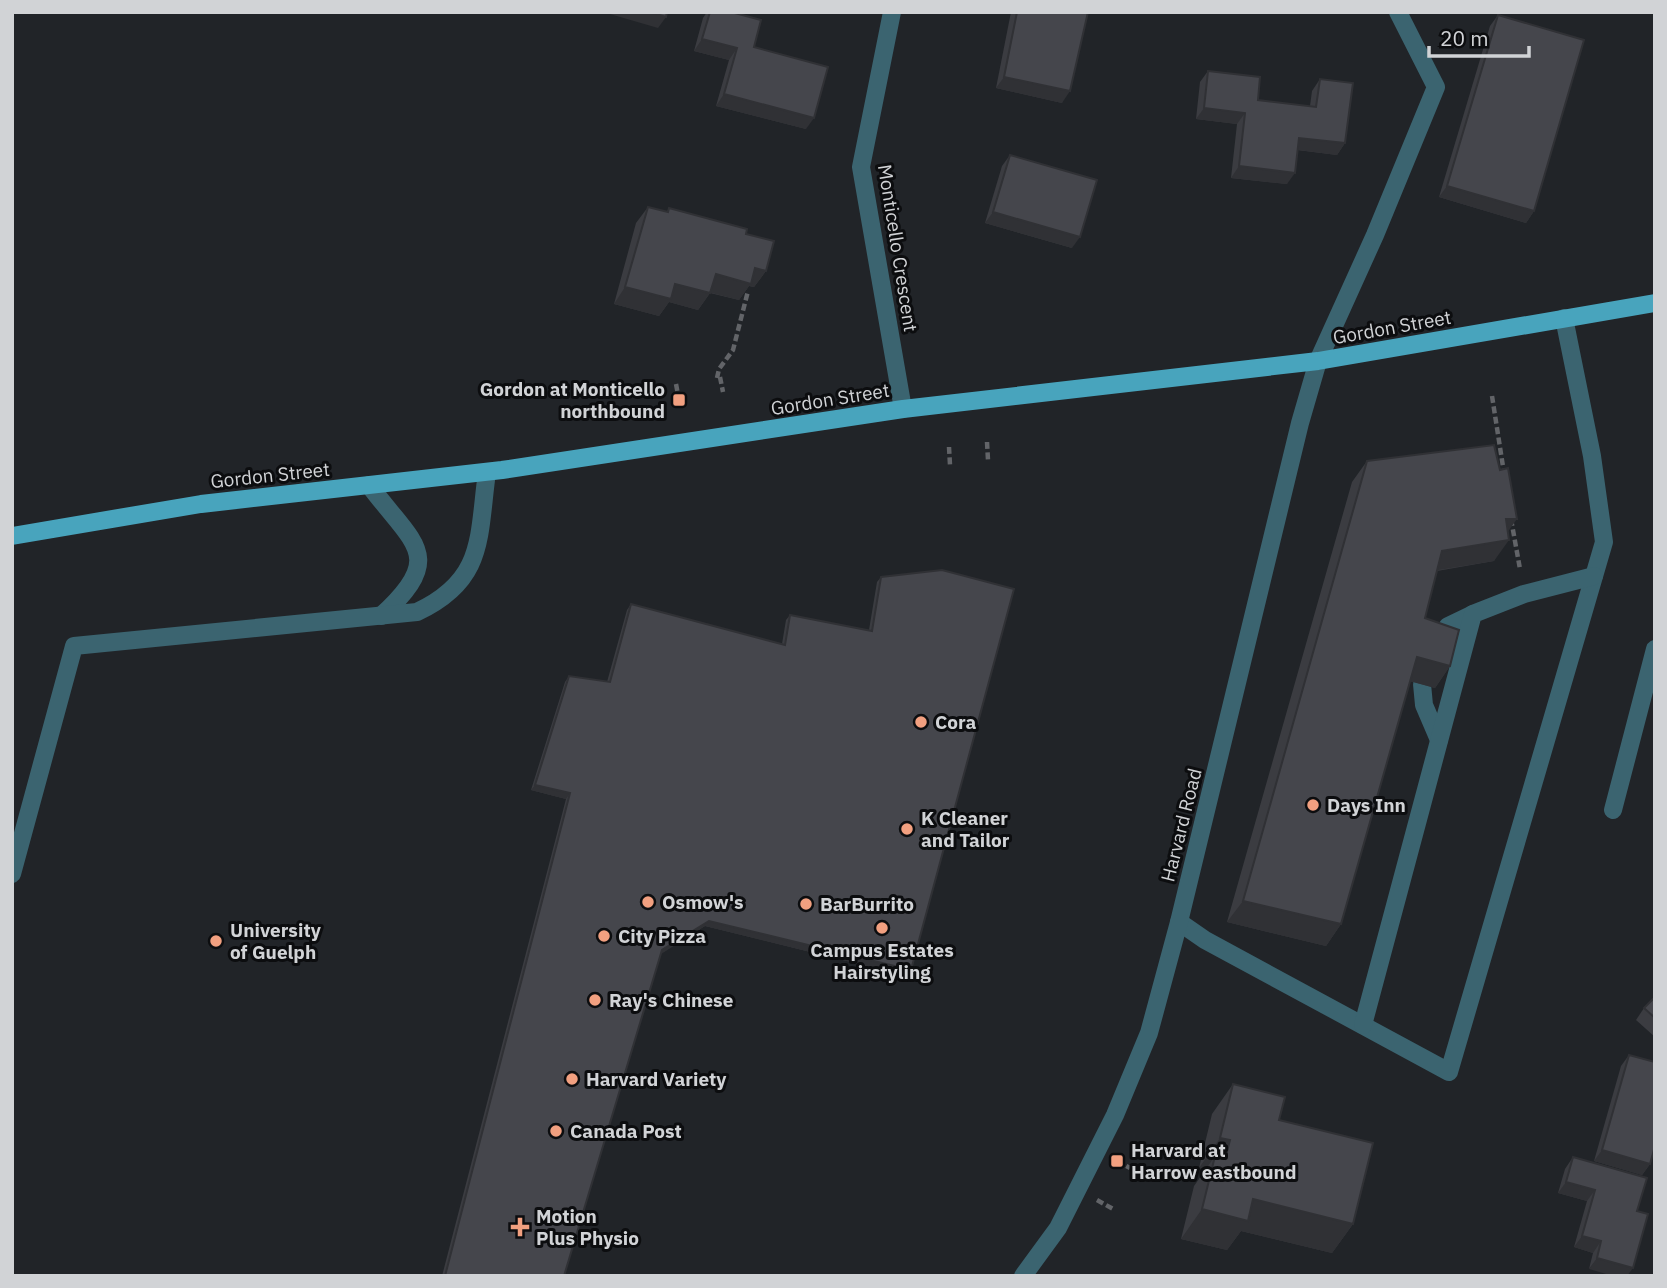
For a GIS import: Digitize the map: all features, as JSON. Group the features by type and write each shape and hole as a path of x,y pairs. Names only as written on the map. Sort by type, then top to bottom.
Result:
{"main road":[{"name":"Gordon Street","path":"12,536 201,504 487,472 903,409 1318,361 1655,303"}],"street":[{"name":"Monticello Crescent","path":"892,12 861,167 903,409"},
{"name":"Harvard Road","path":"1023,1276 1058,1228 1115,1115 1149,1033 1179,922 1300,423 1318,361 1375,235 1436,87 1398,12"},
{"path":"1179,922 1205,940 1450,1072 1604,542 1592,456 1564,318"},
{"path":"12,874 74,646 417,611 443,600 463,580 477,546 487,472"},
{"path":"369,485 418,549 419,572 407,593 381,616"},
{"path":"1433,648 1448,626 1473,614 1524,594 1594,576"},
{"path":"1363,1025 1473,614"},
{"path":"1613,810 1655,649"},
{"path":"1422,684 1424,705 1439,740"}],"path":[{"path":"723,392 718,378 719,369 733,350 748,291"},
{"path":"676,384 679,400"},
{"path":"1492,396 1505,478"},
{"path":"987,442 988,460"},
{"path":"949,447 950,465"},
{"path":"1509,505 1524,594"},
{"path":"1116,1161 1130,1168"},
{"path":"1097,1200 1113,1209"}],"building":[{"path":"650,12 667,12 666,17"},
{"path":"710,12 731,12 761,20 754,47 828,67 814,118 724,94 737,48 702,39"},
{"path":"1017,12 1088,12 1070,91 1004,77"},
{"path":"1498,15 1584,40 1534,211 1447,186"},
{"path":"1208,71 1260,77 1258,100 1316,107 1320,79 1353,83 1345,143 1299,138 1295,173 1239,166 1245,113 1204,108"},
{"path":"1010,155 1097,180 1080,237 993,212"},
{"path":"648,207 668,212 669,208 747,229 746,234 774,241 766,271 755,268 751,284 716,274 710,293 675,284 671,299 625,287"},
{"name":"Days Inn","path":"1494,445 1500,470 1508,468 1517,519 1506,519 1509,540 1442,551 1425,618 1459,630 1450,666 1417,657 1341,924 1243,901 1367,461"},
{"path":"942,570 1014,589 911,970 709,921 662,950 564,1276 445,1276 570,793 535,785 569,676 610,682 631,604 785,645 790,615 872,631 881,577"},
{"path":"1655,997 1655,1018 1644,1008"},
{"path":"1629,1055 1655,1062 1655,1146 1650,1164 1602,1150"},
{"path":"1233,1084 1285,1097 1279,1120 1373,1143 1353,1224 1253,1199 1248,1221 1202,1209 1215,1156 1225,1159 1230,1140 1220,1138"},
{"path":"1573,1157 1647,1178 1637,1211 1648,1214 1633,1268 1597,1258 1601,1241 1582,1236 1595,1190 1566,1182"}],"place":[{"name":"Gordon at Monticello northbound","path":"679,400"},
{"name":"Cora","path":"921,722"},
{"name":"Days Inn","path":"1313,805"},
{"name":"K Cleaner and Tailor","path":"907,829"},
{"name":"Osmow's","path":"648,902"},
{"name":"BarBurrito","path":"806,904"},
{"name":"Campus Estates Hairstyling","path":"882,928"},
{"name":"City Pizza","path":"604,936"},
{"name":"University of Guelph","path":"216,941"},
{"name":"Ray's Chinese","path":"595,1000"},
{"name":"Harvard Variety","path":"572,1079"},
{"name":"Canada Post","path":"556,1131"},
{"name":"Harvard at Harrow eastbound","path":"1117,1161"},
{"name":"Motion Plus Physio","path":"520,1227"}]}
